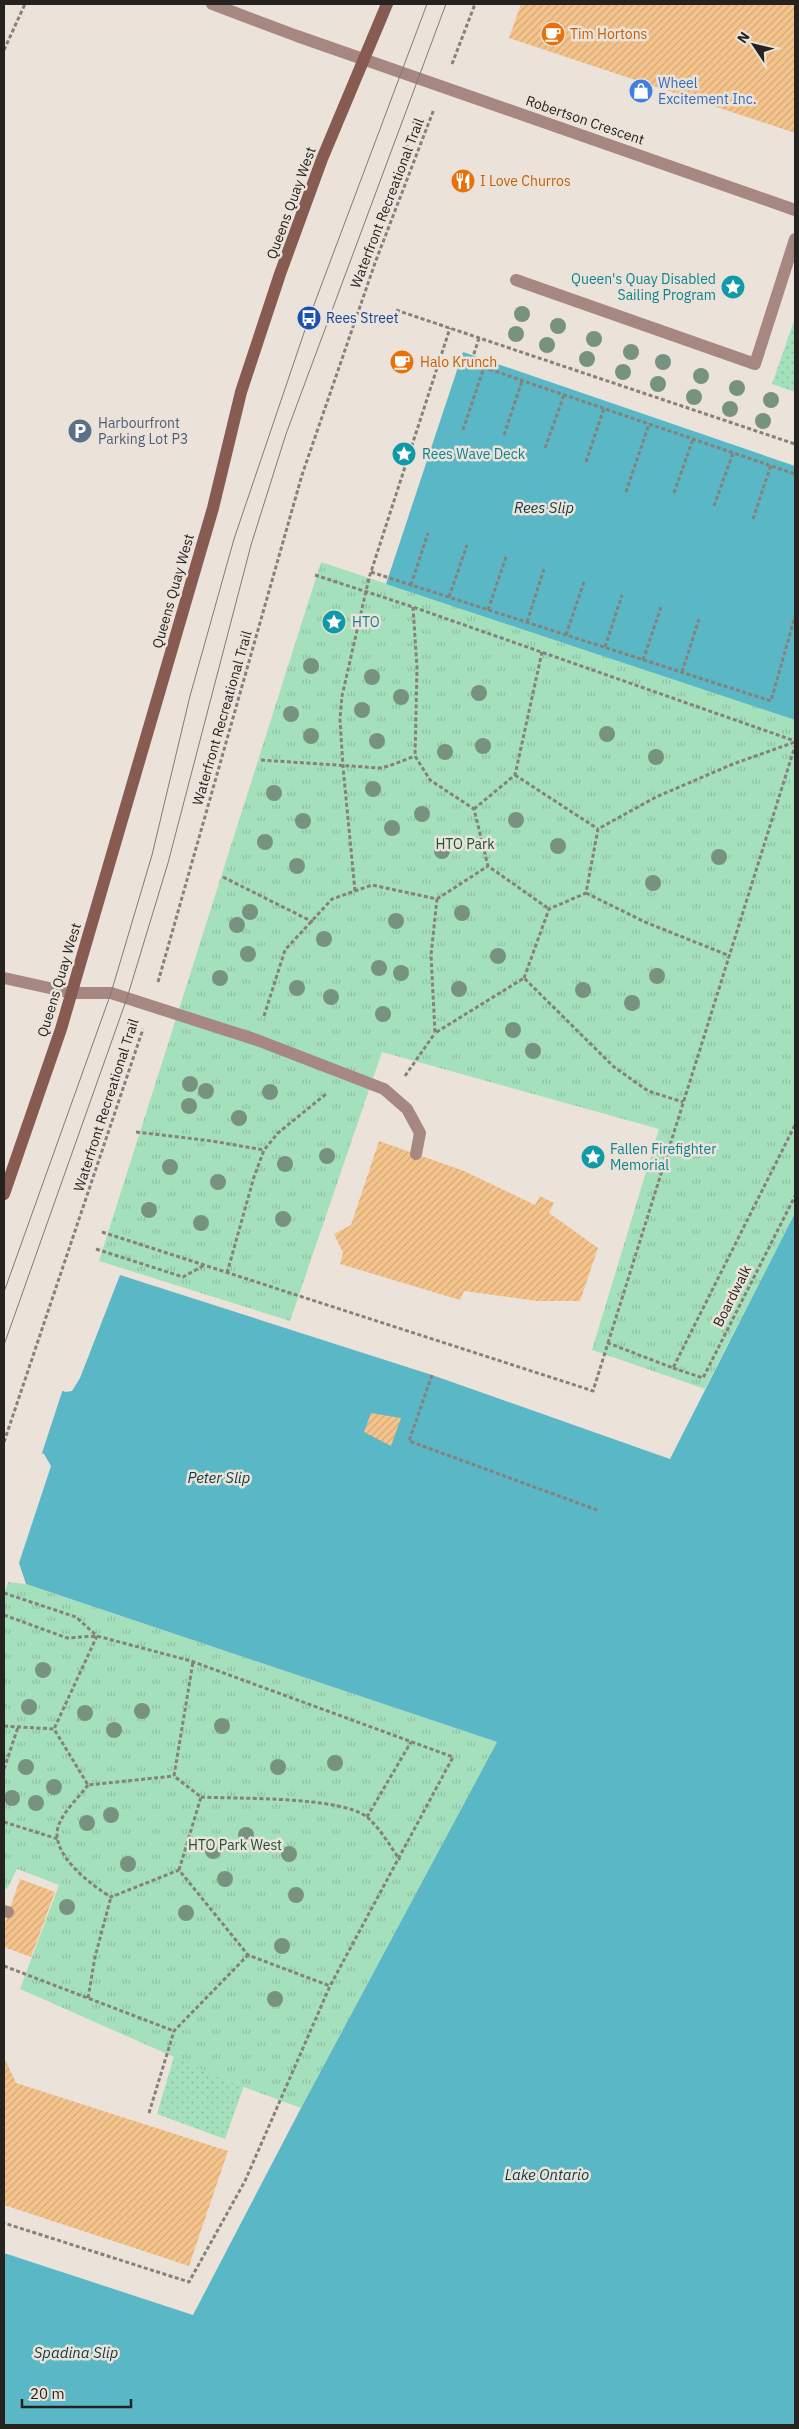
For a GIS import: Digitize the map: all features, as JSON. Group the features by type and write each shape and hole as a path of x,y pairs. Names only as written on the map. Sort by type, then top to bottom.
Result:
{"main road":[{"name":"Queens Quay West","path":"4,1194 72,993 213,508 241,392 280,274 322,159 387,4"}],"street":[{"path":"212,4 364,60"},
{"name":"Robertson Crescent","path":"364,60 795,210"},
{"path":"516,280 755,364 795,239"},
{"path":"4,978 72,993 111,993 257,1040 384,1089 407,1109 420,1133 416,1154"}],"path":[{"path":"4,50 25,4"},
{"name":"Waterfront Recreational Trail","path":"4,1442 151,1005 179,914 302,475 375,263 475,4"},
{"path":"404,155 408,144"},
{"path":"396,310 795,444"},
{"path":"355,891 343,767 340,719 342,696 369,578 450,328"},
{"path":"479,338 471,363 795,474"},
{"path":"463,430 484,367"},
{"path":"504,435 522,381"},
{"path":"545,448 564,394"},
{"path":"586,462 604,408"},
{"path":"626,492 649,424"},
{"path":"674,493 693,439"},
{"path":"714,506 733,453"},
{"path":"753,519 771,466"},
{"path":"411,585 428,533"},
{"path":"449,597 467,545"},
{"path":"488,610 506,557"},
{"path":"527,622 544,569"},
{"path":"371,572 771,701 795,616"},
{"path":"314,575 413,607 795,741"},
{"path":"566,635 584,582"},
{"path":"605,647 622,595"},
{"path":"413,607 417,668 415,756 430,780 474,809 488,866 548,909"},
{"path":"643,660 661,607"},
{"path":"682,672 699,619"},
{"path":"474,809 515,775 542,652"},
{"path":"598,829 656,797 733,764 795,741"},
{"path":"102,1232 593,1391 795,746"},
{"path":"260,760 343,767 386,767 415,756"},
{"path":"515,775 598,829"},
{"path":"586,893 598,829"},
{"path":"257,1040 284,950 312,922 332,898 372,885 437,898 488,866"},
{"path":"223,876 312,922"},
{"path":"392,1096 435,1033 524,978 548,909 586,893 645,922 730,956"},
{"path":"435,1033 431,955 437,898"},
{"path":"524,978 614,1067 648,1091 684,1102"},
{"path":"227,1273 254,1177 264,1150 278,1133 350,1076"},
{"path":"608,1343 673,1368 795,1125"},
{"path":"136,1132 212,1141 264,1150"},
{"name":"Boardwalk","path":"673,1368 703,1378 795,1196"},
{"path":"96,1249 183,1277 203,1265"},
{"path":"432,1375 409,1442 596,1510"},
{"path":"4,1593 76,1617 97,1636"},
{"path":"4,1615 67,1638 97,1636 193,1662 453,1757 400,1860 330,1986 245,2181 189,2282 4,2223"},
{"path":"54,1729 97,1636"},
{"path":"174,1776 193,1662"},
{"path":"4,1726 54,1729"},
{"path":"4,1769 18,1727"},
{"path":"54,1729 88,1785"},
{"path":"367,1817 411,1742"},
{"path":"111,1898 82,1877 64,1855 58,1839 60,1822 88,1785 174,1776 201,1797 319,1802 348,1808 367,1817 400,1860"},
{"path":"179,1870 201,1797"},
{"path":"4,1822 58,1839"},
{"path":"179,1870 248,1955 330,1986"},
{"path":"111,1898 179,1870"},
{"path":"88,1998 95,1957 111,1898"},
{"path":"149,2113 174,2031 248,1955"},
{"path":"4,1966 174,2031"}],"green space":[{"path":"795,318 795,392 772,384"},
{"name":"HTO Park","path":"321,562 795,720 795,1213 705,1389 592,1350 659,1129 382,1052 290,1321 99,1261"},
{"name":"HTO Park West","path":"8,1582 26,1584 497,1742 301,2108 233,2083 20,1989 59,1885 17,1869 7,1889 4,1888 4,1594"},
{"path":"178,2043 245,2083 225,2139 157,2114"}],"water":[{"name":"Rees Slip","path":"463,352 795,466 795,720 386,584"},
{"name":"Lake Ontario","path":"795,1213 795,2425 4,2425 4,2253 193,2315 301,2108 497,1742 26,1584 19,1563 51,1466 44,1454 4,1441 4,1372 66,1392 72,1391 80,1378 120,1275 432,1375 670,1459"}],"pier":[{"path":"4,1369 63,1389 41,1456 4,1443"}],"building":[{"path":"521,4 795,4 795,133 509,38"},
{"path":"379,1141 464,1171 535,1205 540,1196 554,1203 549,1213 598,1248 580,1301 537,1301 464,1291 460,1300 340,1264 343,1253 334,1234 351,1225"},
{"path":"371,1413 401,1418 391,1446 364,1432"},
{"path":"20,1879 55,1892 31,1957 4,1947 4,1926"},
{"path":"4,2057 16,2083 228,2151 189,2266 4,2205"}],"tram line":[{"path":"4,1292 111,993 152,855 190,696 234,539 309,318 427,4"},
{"path":"4,1345 127,998 168,863 251,545 286,434 446,4"}],"place":[{"name":"Tim Hortons","path":"553,34"},
{"name":"Wheel Excitement Inc.","path":"641,91"},
{"name":"I Love Churros","path":"463,181"},
{"name":"Queen's Quay Disabled Sailing Program","path":"733,287"},
{"name":"Rees Street","path":"309,318"},
{"name":"Halo Krunch","path":"402,362"},
{"name":"Harbourfront Parking Lot P3","path":"80,431"},
{"name":"Rees Wave Deck","path":"404,454"},
{"name":"HTO","path":"334,622"},
{"name":"Fallen Firefighter Memorial","path":"593,1157"}],"water label":[{"name":"Peter Slip","path":"219,1478"},
{"name":"Spadina Slip","path":"76,2353"}]}
